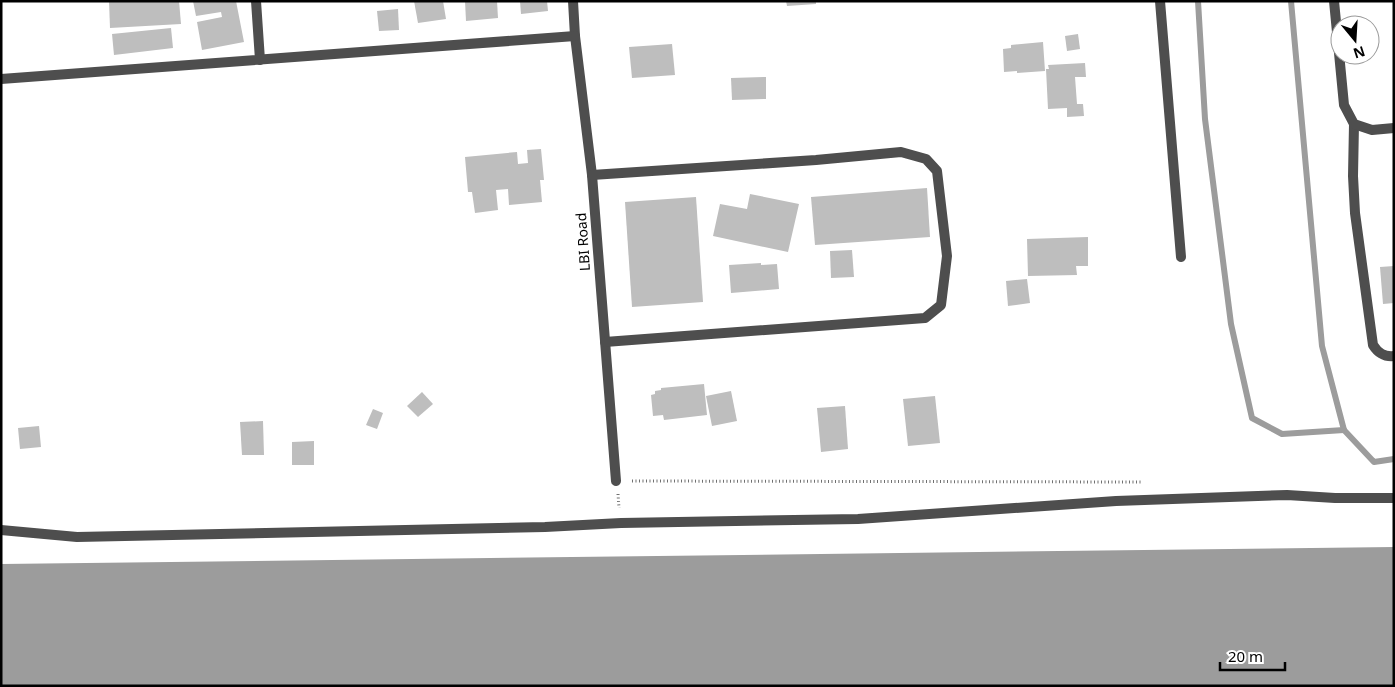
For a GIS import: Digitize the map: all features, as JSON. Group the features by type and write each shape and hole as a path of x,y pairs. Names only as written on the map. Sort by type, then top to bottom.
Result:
{"street":[{"path":"256,1 260,60"},
{"name":"LBI Road","path":"574,1 575,36 592,175 616,481"},
{"path":"1160,1 1181,257"},
{"path":"1334,1 1344,105 1354,124 1353,176 1355,213 1373,345 1376,351 1382,355 1394,356"},
{"path":"1,78 575,36"},
{"path":"1354,124 1372,130 1394,128"},
{"path":"592,175 816,160 901,152 926,159 937,171 946,256 940,305 925,318 605,342"},
{"path":"1,530 77,537 545,527 621,523 858,519 1116,501 1287,495 1335,498 1394,498"}],"path":[{"path":"621,523 616,481 1150,482"}],"shaded area":[{"path":"1394,547 1394,686 1,686 1,564"}],"building":[{"path":"109,1 179,1 181,24 110,28"},
{"path":"193,1 236,1 244,42 202,50 197,22 222,17 221,12 196,16"},
{"path":"414,1 443,1 446,19 418,23"},
{"path":"465,1 497,1 498,18 466,21"},
{"path":"520,1 547,1 548,11 521,14"},
{"path":"786,1 816,1 816,4 787,6"},
{"path":"398,9 399,30 379,31 377,11"},
{"path":"171,28 173,48 114,55 112,34"},
{"path":"1078,34 1080,49 1067,51 1065,36"},
{"path":"1043,42 1045,71 1004,72 1003,49 1011,48 1011,45"},
{"path":"672,44 675,75 632,78 629,47"},
{"path":"1085,63 1086,77 1075,77 1077,104 1083,104 1084,116 1067,117 1067,108 1048,109 1046,69 1049,69 1048,65"},
{"path":"766,77 766,99 732,100 731,78"},
{"path":"541,149 544,180 540,180 542,202 509,205 508,189 496,190 498,210 475,213 472,192 468,192 465,157 517,152 518,164 528,163 527,150"},
{"path":"927,188 930,237 815,245 811,197"},
{"path":"750,194 799,204 788,252 713,236 720,204 747,209"},
{"path":"696,197 703,302 632,307 625,202"},
{"path":"1088,237 1088,266 1076,266 1077,275 1028,276 1027,239"},
{"path":"852,250 854,277 831,278 830,251"},
{"path":"761,263 761,265 777,264 779,289 731,293 729,265"},
{"path":"1394,266 1394,303 1383,304 1380,267"},
{"path":"1027,279 1030,303 1008,306 1006,281"},
{"path":"704,384 707,415 664,420 663,415 653,416 651,395 655,394 655,391 661,390 661,388"},
{"path":"731,391 737,421 712,426 706,396"},
{"path":"422,392 433,404 418,417 407,406"},
{"path":"935,396 940,443 908,446 903,399"},
{"path":"845,406 848,449 821,452 817,408"},
{"path":"373,409 383,413 377,429 366,425"},
{"path":"263,421 264,455 242,455 240,422"},
{"path":"39,426 41,447 20,449 18,428"},
{"path":"314,441 314,465 292,465 292,442"}],"waterway":[{"path":"1198,1 1205,119 1231,324 1252,418 1282,434 1344,430"},
{"path":"1291,1 1322,346 1344,430 1374,462 1394,459"}]}
